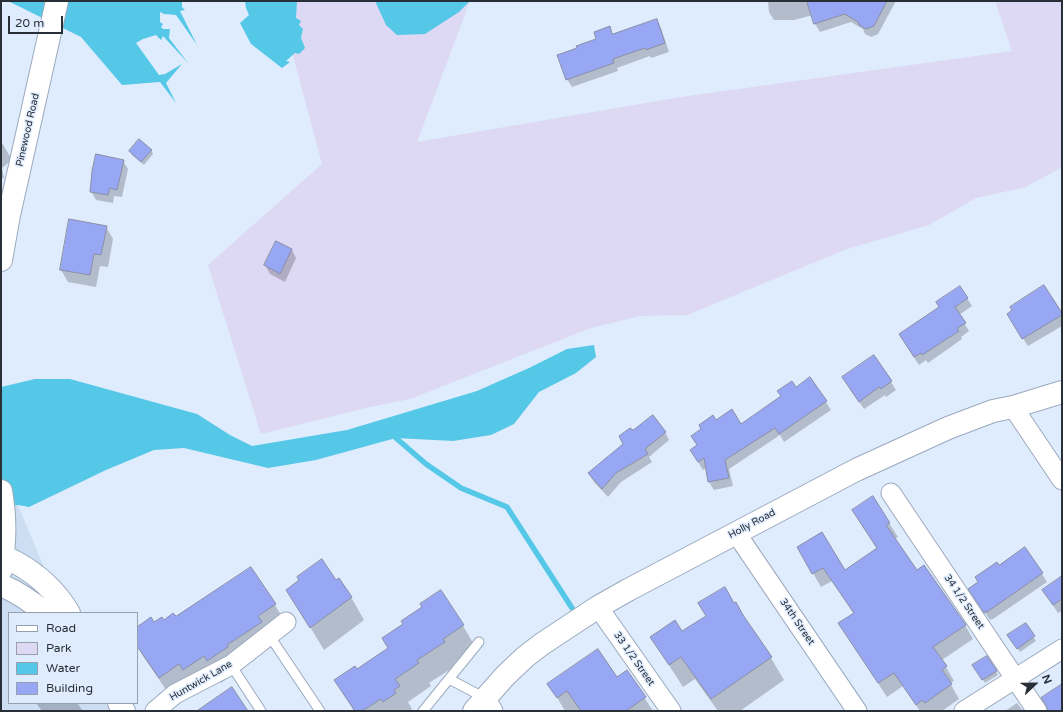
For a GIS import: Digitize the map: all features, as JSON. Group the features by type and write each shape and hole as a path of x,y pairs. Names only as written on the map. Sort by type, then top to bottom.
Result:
{"street":[{"name":"Pinewood Road","path":"1,260 5,214 36,96 57,1"},
{"name":"Holly Road","path":"484,707 504,676 525,657 598,607 628,590 856,470 948,428 993,411 1013,408 1062,392"},
{"path":"1013,408 1062,480"},
{"name":"34 1/2 Street","path":"891,493 1037,711"},
{"path":"3,500 5,526 2,561 20,564 41,580 47,585 68,612"},
{"name":"34th Street","path":"736,533 857,711"},
{"path":"1,585 10,588 44,612"},
{"name":"33 1/2 Street","path":"598,607 671,711"},
{"name":"Huntwick Lane","path":"155,711 175,694 231,665 286,622"},
{"path":"964,711 1062,649"}],"lane":[{"path":"269,635 320,711"},
{"path":"423,711 479,642"},
{"path":"231,665 261,711"},
{"path":"449,679 484,707"}],"shaded area":[{"path":"18,505 63,612 8,612 8,704 106,704 111,711 1,711 1,507"}],"green space":[{"path":"287,1 375,1 379,7 459,12 470,1 417,142 681,97 1012,51 995,1 1062,1 1062,167 1026,187 976,198 929,225 847,249 687,315 640,316 591,328 410,399 370,407 261,434 208,265 322,164 288,37"}],"water":[{"path":"8,1 182,1 182,7 185,10 180,11 197,45 176,15 164,14 160,12 160,22 163,24 161,27 163,29 170,29 169,38 188,63 163,36 161,40 156,35 136,43 159,75 165,74 182,64 166,83 176,103 160,82 122,85 81,37"},
{"path":"245,1 297,1 296,18 301,21 299,25 303,29 301,38 305,48 299,54 295,53 286,61 290,62 282,68 251,44 240,23 249,15"},
{"path":"375,1 470,1 459,12 425,34 397,35 386,25"},
{"path":"594,345 596,357 576,373 539,392 514,424 491,435 453,441 396,438 316,460 268,468 184,448 154,450 106,470 29,507 18,505 1,507 1,387 35,379 70,379 197,414 230,435 252,446 347,430 477,391 567,349"}],"building":[{"path":"807,1 887,1 874,26 866,29 845,14 814,24"},
{"path":"657,19 665,43 613,59 614,63 566,80 557,55 596,39 594,32 610,26 612,34"},
{"path":"139,139 152,150 141,162 129,151"},
{"path":"96,154 124,160 117,190 110,188 108,195 90,192 92,171"},
{"path":"69,219 107,226 101,255 94,254 90,275 60,270"},
{"path":"276,241 292,249 280,274 264,265"},
{"path":"1044,285 1062,315 1022,339 1007,314 1012,310 1010,307"},
{"path":"960,286 968,298 955,307 966,323 957,328 959,331 922,355 921,353 914,357 899,334 939,307 936,302"},
{"path":"874,355 892,381 881,389 879,387 859,402 842,377"},
{"path":"810,377 827,401 779,434 775,428 725,460 729,478 708,482 704,458 698,462 690,450 697,445 691,436 701,429 699,425 713,415 716,420 732,409 741,424 781,396 777,391 792,381 796,387"},
{"path":"653,415 666,432 645,449 648,454 616,473 602,489 588,473 623,444 619,436 630,428 633,430"},
{"path":"873,496 890,523 886,525 917,570 924,565 966,625 933,647 947,666 942,670 952,684 925,703 922,700 916,705 894,673 878,683 838,623 854,613 823,568 812,574 797,547 822,532 845,570 877,548 852,510"},
{"path":"1025,547 1043,573 984,613 968,589 978,582 975,577 997,562 999,565"},
{"path":"322,559 336,580 339,578 352,597 310,628 286,590 299,580 297,577"},
{"path":"251,567 276,604 258,616 262,622 227,645 228,647 207,661 204,656 183,670 179,664 159,678 138,647 138,626 151,617 154,622 162,617 164,620 173,613 176,616"},
{"path":"1062,576 1062,599 1053,605 1042,590"},
{"path":"725,587 734,603 736,602 743,615 772,657 711,699 681,657 669,665 650,637 675,620 682,631 706,616 698,603"},
{"path":"441,590 464,625 443,639 445,642 417,660 419,663 395,679 400,686 394,690 396,693 383,702 381,699 362,711 355,711 334,680 355,666 357,669 388,648 382,638 403,624 401,621 422,607 420,604"},
{"path":"1026,623 1035,636 1017,649 1007,635"},
{"path":"598,649 617,677 627,670 646,697 626,711 581,711 567,691 557,698 547,684"},
{"path":"987,656 997,671 982,680 972,665"},
{"path":"1062,684 1062,711 1048,711 1041,698"},
{"path":"232,687 248,711 197,711"}],"waterway":[{"path":"396,438 426,464 461,488 507,507 572,608"}]}
